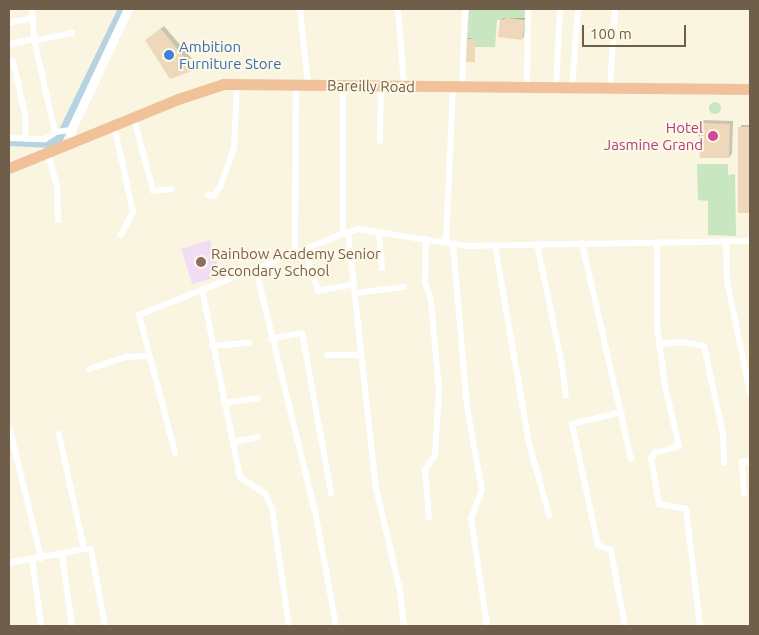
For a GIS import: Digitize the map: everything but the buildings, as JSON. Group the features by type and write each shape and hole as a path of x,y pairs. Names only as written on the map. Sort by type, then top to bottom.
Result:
{"highway":[{"name":"Bareilly Road","path":"9,168 196,93 237,84 750,89"}],"main road":[{"path":"72,143 62,131 128,9"}],"street":[{"path":"9,138 45,139 62,131 34,40 32,9"},
{"path":"295,253 302,85 300,9"},
{"path":"398,9 404,86"},
{"path":"465,9 457,87 449,243 467,407 482,490 471,518 487,626"},
{"path":"527,88 528,9"},
{"path":"556,88 560,9"},
{"path":"572,88 578,9"},
{"path":"610,88 616,9"},
{"path":"9,23 32,18"},
{"path":"9,44 72,33"},
{"path":"13,61 25,114 26,139"},
{"path":"208,195 214,196 220,187 234,148 237,84"},
{"path":"343,86 346,233 354,284 376,488 400,590 404,626"},
{"path":"380,141 381,86"},
{"path":"134,118 153,191 171,188"},
{"path":"114,126 133,212 121,235"},
{"path":"48,153 57,186 58,220"},
{"path":"174,453 139,315 346,233 358,229 449,243 495,245 750,241"},
{"path":"379,233 382,268"},
{"path":"426,239 425,282 431,301 438,390 435,455 426,470 429,518"},
{"path":"726,241 727,281 750,393"},
{"path":"657,242 659,344 679,446 655,454 651,458 659,504 686,509 700,626"},
{"path":"582,243 598,320 622,412 630,459"},
{"path":"537,244 562,365 566,396"},
{"path":"495,245 529,443 549,515"},
{"path":"305,249 318,290 354,284"},
{"path":"256,270 271,339 319,529 336,626"},
{"path":"355,293 404,287"},
{"path":"202,290 212,346 241,479 265,494 272,508 289,626"},
{"path":"271,339 302,333 331,492"},
{"path":"659,344 682,342 704,346 723,434 724,463"},
{"path":"212,346 249,343"},
{"path":"327,355 362,355"},
{"path":"89,369 127,357 149,356"},
{"path":"224,403 258,398"},
{"path":"622,412 572,424 598,545 611,550 625,626"},
{"path":"10,430 41,558"},
{"path":"59,434 84,549"},
{"path":"233,442 258,437"},
{"path":"744,493 742,462 750,462"},
{"path":"9,563 92,549 105,626"},
{"path":"62,555 72,626"},
{"path":"32,559 41,626"}],"shaded area":[{"name":"Rainbow Academy Senior Secondary School","path":"210,240 221,275 192,284 181,249"}],"green space":[{"path":"469,9 525,9 525,20 497,20 495,47 474,47 475,39 467,39"},
{"path":"713,102 717,102 721,108 717,114 713,114 709,110 709,106"},
{"path":"697,164 728,164 728,175 735,174 736,236 708,235 708,201 698,200"}],"waterway":[{"path":"9,142 51,144 59,139 122,9"}],"place":[{"name":"Ambition Furniture Store","path":"169,55"},
{"name":"Hotel Jasmine Grand","path":"713,136"},
{"name":"Rainbow Academy Senior Secondary School","path":"201,262"}]}
